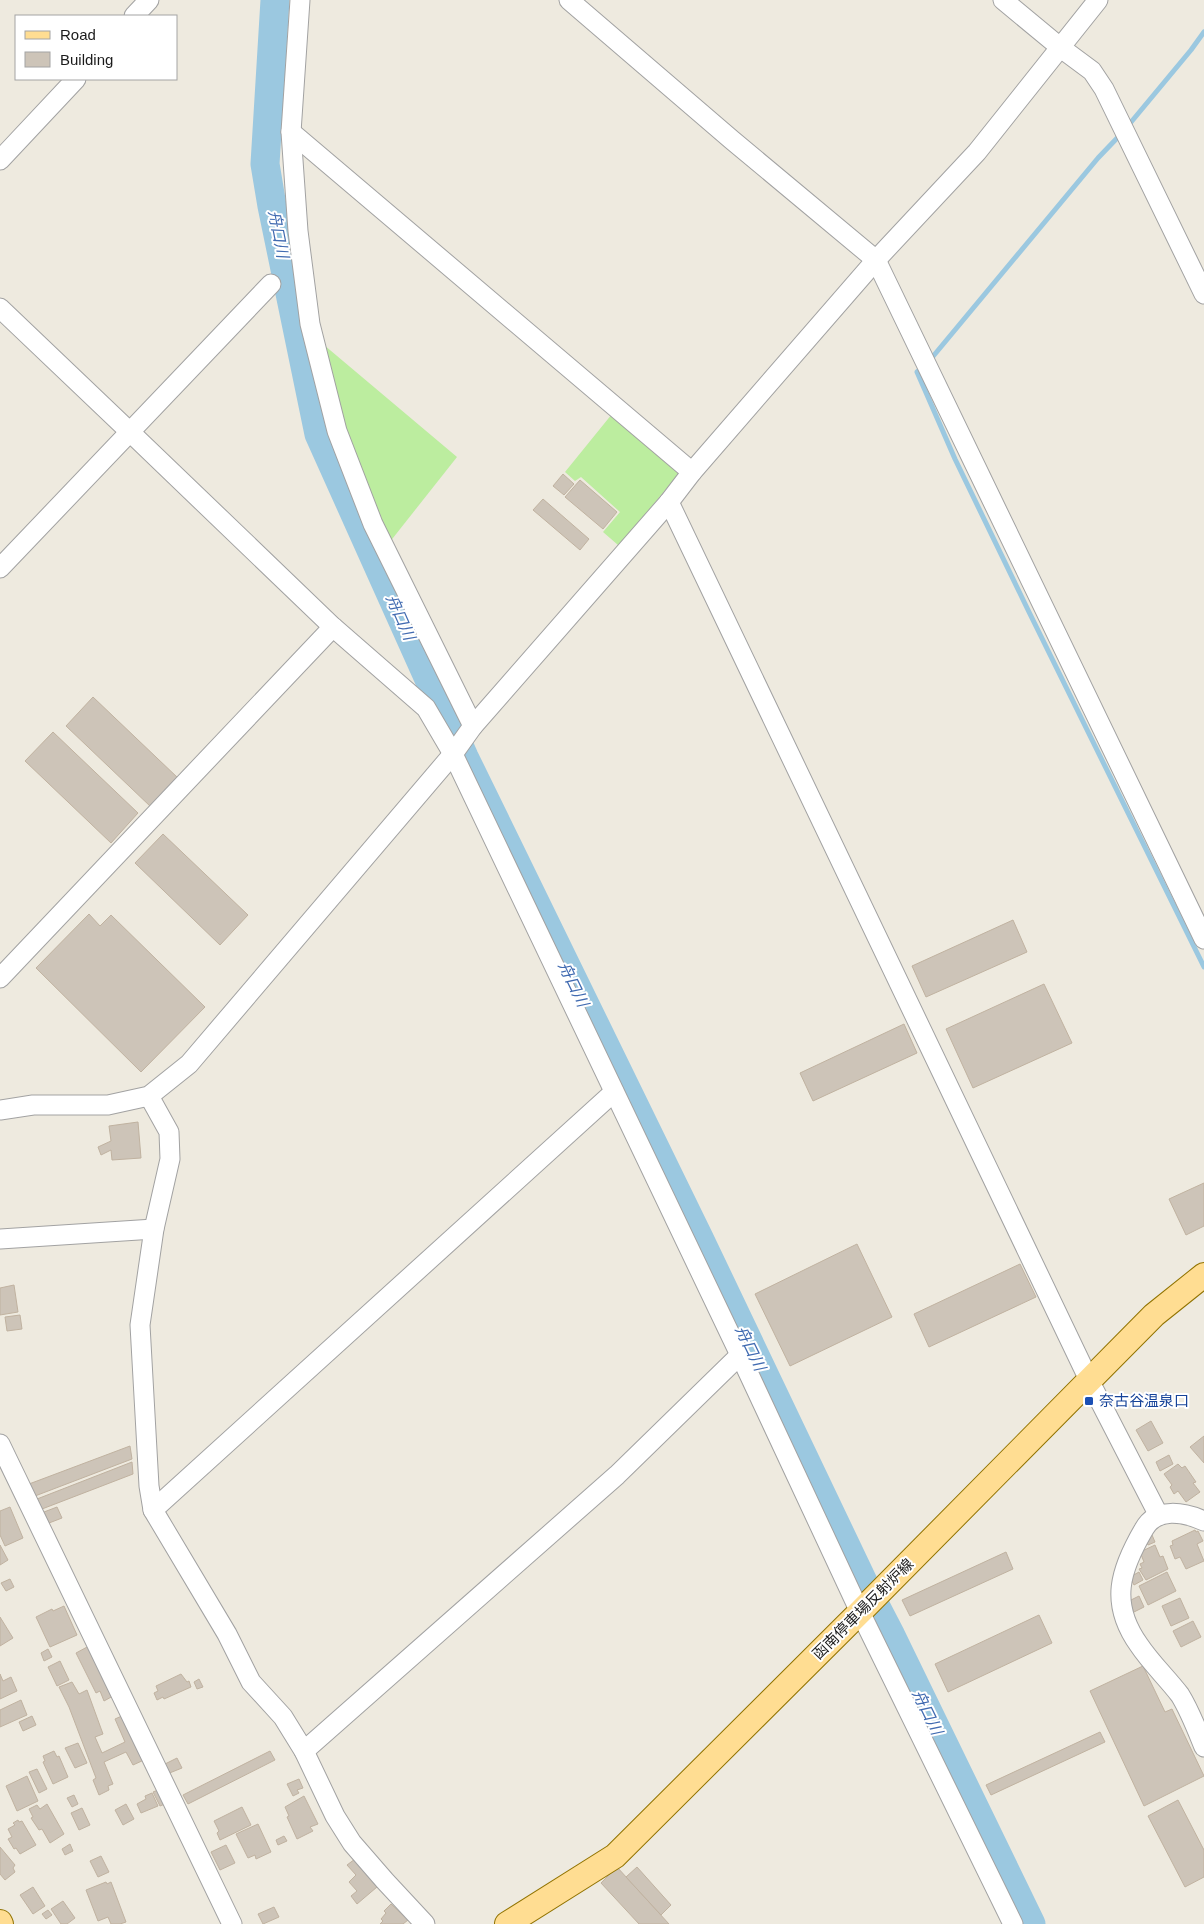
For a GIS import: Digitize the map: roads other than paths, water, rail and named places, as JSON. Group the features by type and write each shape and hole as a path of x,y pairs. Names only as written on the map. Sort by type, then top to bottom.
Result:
{"main road":[{"name":"函南停車場反射炉線","path":"507,1924 615,1856 1154,1315 1204,1275"}],"street":[{"path":"135,15 149,0"},
{"path":"300,0 291,132 298,231 310,324 337,431 374,524 474,726"},
{"path":"569,0 876,260 1204,940"},
{"path":"1003,0 1060,48 1092,71 1104,88 1204,294"},
{"path":"0,1110 33,1106 108,1105 149,1096 189,1064 453,754 474,726 669,502 692,472 876,260 976,152 1098,0"},
{"path":"0,160 75,80"},
{"path":"291,132 692,472"},
{"path":"0,568 271,284"},
{"path":"0,308 333,627 426,708 453,754 740,1356 869,1603 1013,1924"},
{"path":"669,502 1089,1380 1158,1514"},
{"path":"0,978 333,627"},
{"path":"153,1510 614,1092"},
{"path":"149,1096 169,1132 170,1159 154,1229 140,1325 149,1486 153,1510 227,1634 251,1682 283,1717 304,1751 335,1816 352,1843 425,1924"},
{"path":"0,1239 154,1229"},
{"path":"304,1751 617,1474 740,1356"},
{"path":"0,1444 232,1924"},
{"path":"1204,1521 1195,1517 1177,1514 1158,1514 1148,1520 1127,1559 1120,1593 1124,1616 1129,1629 1139,1646 1181,1697 1204,1747"}],"waterway":[{"name":"舟口川","path":"275,0 265,164 319,434 464,757 699,1238 865,1586 1031,1924"},
{"path":"1127,127 1204,32"},
{"path":"930,360 1098,158 1121,134"},
{"path":"924,366 917,372 955,459 1204,967"}],"place":[{"name":"奈古谷温泉口","path":"1089,1401"}]}
